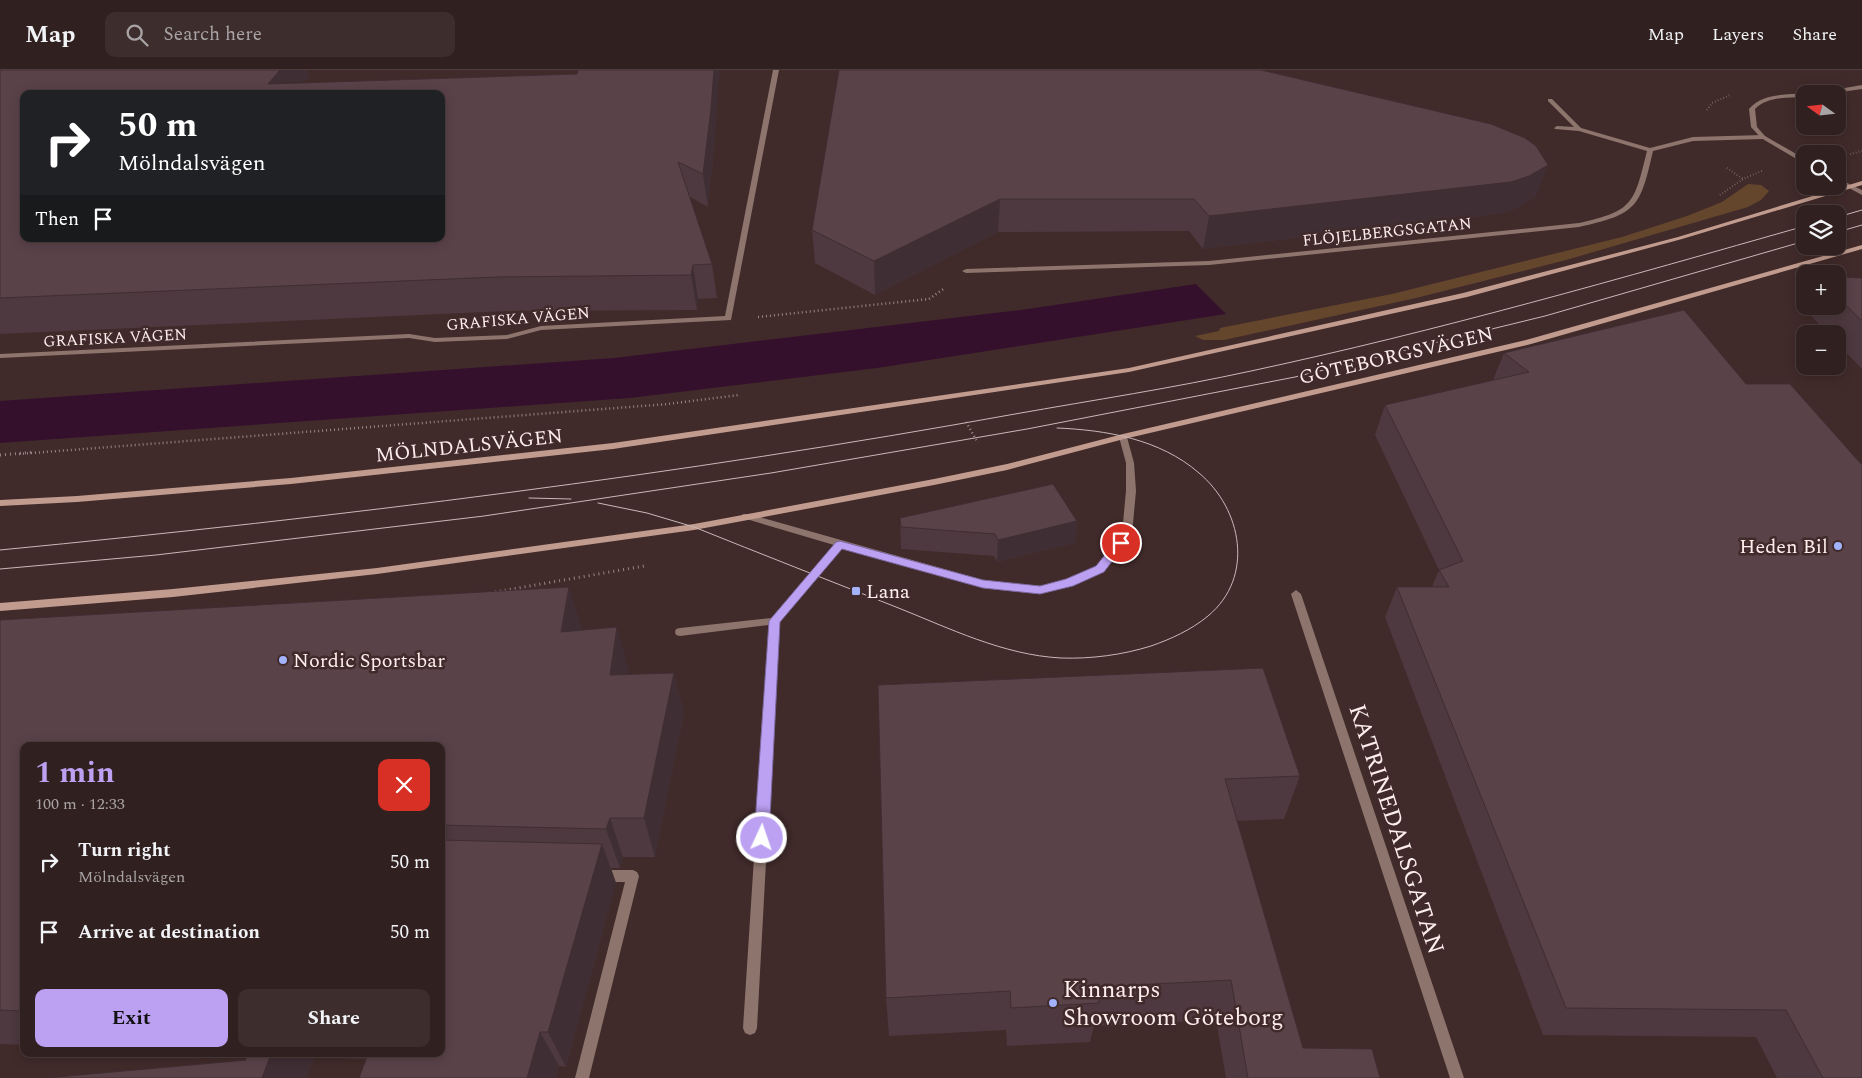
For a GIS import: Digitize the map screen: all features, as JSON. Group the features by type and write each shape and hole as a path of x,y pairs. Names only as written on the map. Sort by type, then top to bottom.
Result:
{"main road":[{"path":"940,398 1129,370 1454,297 1680,238 1862,184"},
{"name":"GÖTEBORGSVÄGEN","path":"746,516 1008,467 1123,437 1528,342 1862,247"},
{"name":"MÖLNDALSVÄGEN","path":"0,503 77,499 291,481 536,455 613,446 940,398"},
{"path":"0,607 173,593 376,571 694,528 746,516"}],"street":[{"path":"728,318 776,70"},
{"path":"1846,89 1862,87"},
{"path":"1796,96 1762,101 1755,104 1752,109 1754,127 1763,137 1796,157"},
{"path":"1550,100 1580,129"},
{"path":"1557,128 1580,129 1650,150 1693,139 1763,137"},
{"name":"FLÖJELBERGSGATAN","path":"967,271 1209,263 1578,225 1609,219 1629,208 1639,194 1650,150"},
{"path":"1846,184 1862,193"},
{"name":"GRAFISKA VÄGEN","path":"0,356 409,336 435,340 507,337 541,328 728,318"},
{"path":"746,516 983,584 1040,590 1069,583 1100,569 1115,552 1126,534 1131,491 1130,463 1123,437"},
{"path":"750,1028 774,621 816,575 840,544"},
{"name":"KATRINEDALSGATAN","path":"1296,594 1457,1078"},
{"path":"680,632 774,621"},
{"path":"582,1078 633,876 585,875"}],"path":[{"path":"1713,199 1757,172 1796,164"},
{"path":"728,318 760,317 929,299 967,271"},
{"path":"0,455 668,404 745,394"},
{"path":"940,398 947,415 960,412 983,454 995,451 1008,467"},
{"path":"488,593 652,565"}],"shaded area":[{"path":"1748,184 1761,185 1769,191 1761,200 1748,207 1566,260 1416,298 1224,340 1203,340 1195,336 1219,331 1220,328 1392,294 1622,237 1687,216 1722,202"},
{"path":"1196,284 1226,314 877,368 630,398 0,443 0,401 614,358 1021,310"}],"building":[{"path":"0,70 280,70 268,84 577,74 578,70 714,70 703,174 678,162 712,264 693,265 691,275 497,277 0,298"},
{"path":"839,70 1261,70 1491,124 1525,138 1536,146 1548,165 1529,176 1511,182 1209,216 1194,199 1000,199 874,261 812,230"},
{"path":"1846,277 1862,278 1862,321 1846,305"},
{"path":"1684,310 1746,384 1790,384 1862,465 1862,1078 1823,1078 1786,1010 1566,1008 1397,587 1449,587 1439,570 1463,561 1385,405 1529,372 1504,353"},
{"path":"1053,484 1077,521 998,540 995,534 901,527 900,518"},
{"path":"569,587 561,632 617,627 610,675 674,673 644,818 610,818 606,829 445,825 445,742 20,742 20,1011 0,1010 0,620"},
{"path":"1263,668 1300,776 1225,779 1303,1048 1372,1049 1380,1078 1248,1078 1231,980 1096,987 1099,1003 1011,1008 1010,991 886,998 878,685"},
{"path":"445,840 602,844 548,1032 540,1032 527,1078 359,1078 367,1057 445,1057"},
{"path":"246,1057 270,1057 262,1078 46,1078 246,1060"}],"tram line":[{"path":"1846,215 1862,210"},
{"path":"1846,230 1862,225"},
{"path":"0,550 382,509 636,475 889,436 1163,388 1222,377 1391,339 1599,284 1796,229"},
{"path":"0,569 156,555 484,516 771,473 1027,429 1295,377 1545,316 1796,244"},
{"path":"598,503 647,513 694,527 956,632 1018,652 1061,658 1106,656 1151,646 1195,626 1208,616 1223,600 1232,582 1237,563 1237,543 1233,524 1225,505 1214,488 1184,461 1150,444 1113,434 1057,428"},
{"path":"529,498 571,499"}],"place":[{"name":"Heden Bil","path":"1838,546"},
{"name":"Lana","path":"856,591"},
{"name":"Nordic Sportsbar","path":"283,660"},
{"name":"Kinnarps Showroom Göteborg","path":"1053,1003"}],"route":[{"path":"762,838 774,621 816,575 840,544 983,584 1040,590 1069,583 1100,569 1121,543"}]}
